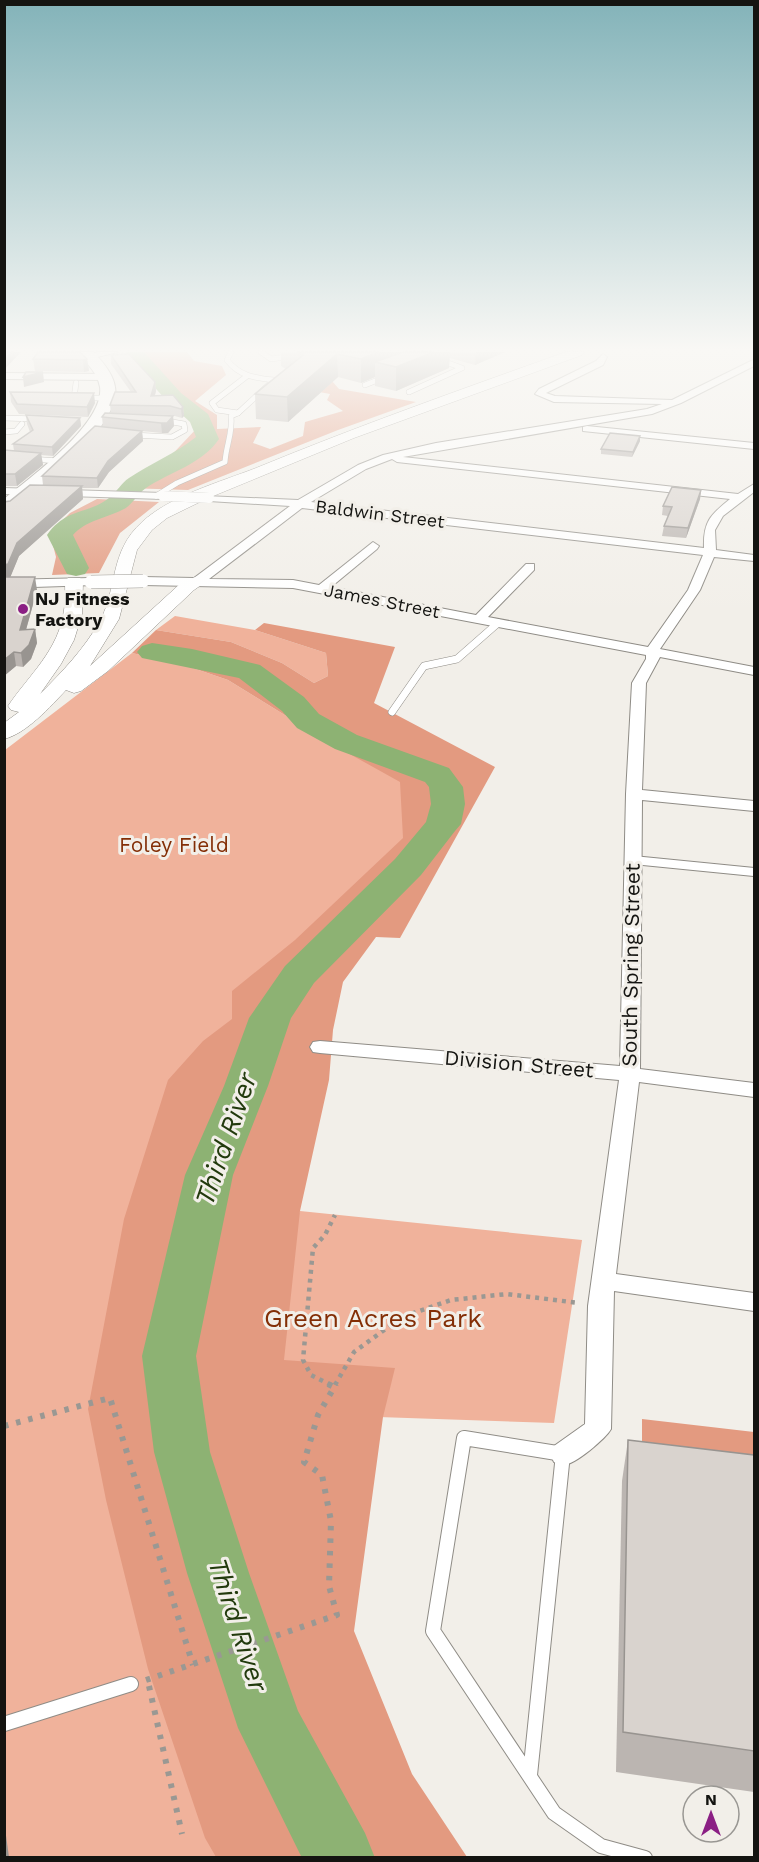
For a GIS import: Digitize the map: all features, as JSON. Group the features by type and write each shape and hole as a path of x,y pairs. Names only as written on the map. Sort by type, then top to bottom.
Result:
{"main road":[{"path":"4,508 80,439"},
{"path":"4,721 50,683 83,640 101,600 116,549 134,526 150,513 191,493 323,439"},
{"path":"4,733 35,710 82,663 110,619 129,549 146,527 161,515 200,496 339,439"},
{"path":"4,740 101,667 188,586 198,580"},
{"path":"4,721 34,690 56,656 73,614 82,582"}],"street":[{"path":"198,580 300,504 362,466 436,446 483,439"},
{"path":"682,439 754,446"},
{"path":"387,458 740,497"},
{"name":"South Spring Street","path":"563,1454 598,1429 600,1306 630,1074 634,794 639,683 653,658 652,651 694,590 710,552 709,530 717,514 754,487"},
{"name":"Baldwin Street","path":"4,491 141,495 300,504 754,558"},
{"path":"322,589 374,546"},
{"path":"479,619 530,567"},
{"name":"James Street","path":"4,584 198,580 273,582 322,589 754,671"},
{"path":"634,794 754,806"},
{"name":"Division Street","path":"320,1047 630,1074 754,1090"},
{"path":"604,1281 754,1302"}],"lane":[{"path":"159,496 177,483 225,462 229,439"},
{"path":"23,458 58,461"},
{"path":"392,712 424,666 457,659 498,623"},
{"path":"633,860 754,872"},
{"path":"530,1775 563,1454 464,1438 433,1631 554,1813 601,1846 645,1857"},
{"path":"4,1724 131,1684"}],"path":[{"path":"334,1387 311,1375 303,1360 304,1329 314,1248 325,1235 335,1215"},
{"path":"131,1684 337,1615 329,1586 331,1521 322,1475 304,1462 318,1415 354,1352 373,1336 402,1317 451,1300 507,1294 600,1306"},
{"path":"4,1426 110,1398 193,1665"},
{"path":"147,1679 183,1834"}],"green space":[{"path":"175,616 255,630 326,653 328,676 314,683 282,663 231,642 156,630"},
{"name":"Foley Field","path":"132,653 184,665 228,680 330,743 438,781 440,816 261,996 304,1857 5,1857 5,750"},
{"name":"Green Acres Park","path":"300,1211 582,1240 554,1423 207,1411"}],"shaded area":[{"path":"187,439 255,439 253,443 270,449 296,439 316,439 188,490 126,488 164,463"},
{"path":"97,499 159,502 120,533 99,573 52,575 56,557 50,533 70,513"},
{"path":"264,623 395,647 374,703 495,767 400,938 376,937 343,982 333,1030 329,1080 300,1211 284,1360 395,1368 383,1417 354,1631 412,1774 467,1857 216,1857 205,1838 148,1669 106,1500 88,1409 124,1219 168,1080 203,1041 232,1019 232,991 295,940 403,838 400,782 330,743 228,680 184,665 132,653 156,630 231,642 282,663 314,683 328,676 326,653 255,630"},
{"path":"642,1419 754,1432 754,1470 642,1455"}],"building":[{"path":"20,439 60,439 52,447 13,444"},
{"path":"81,439 133,439 108,461 97,478 42,476"},
{"path":"607,439 639,439 633,452 601,449"},
{"path":"4,450 41,453 15,474 4,474"},
{"path":"30,485 82,486 17,543 8,564 4,565 4,502 10,501"},
{"path":"672,487 701,490 688,528 664,526 672,507 663,506"},
{"path":"4,577 35,577 20,630 35,629 29,645 21,653 14,652 4,660"},
{"path":"628,1440 754,1455 754,1751 623,1732"}],"waterway":[{"name":"Third River","path":"76,568 60,535 66,527 77,520 117,504 136,484 186,457 208,439"},
{"name":"Third River","path":"152,652 192,658 249,671 293,704 308,721 346,742 437,775 446,787 448,804 443,824 408,867 299,975 270,1018 246,1086 209,1175 169,1356 182,1452 218,1573 271,1728 340,1858"}],"place":[{"name":"NJ Fitness Factory","path":"23,609"}]}
